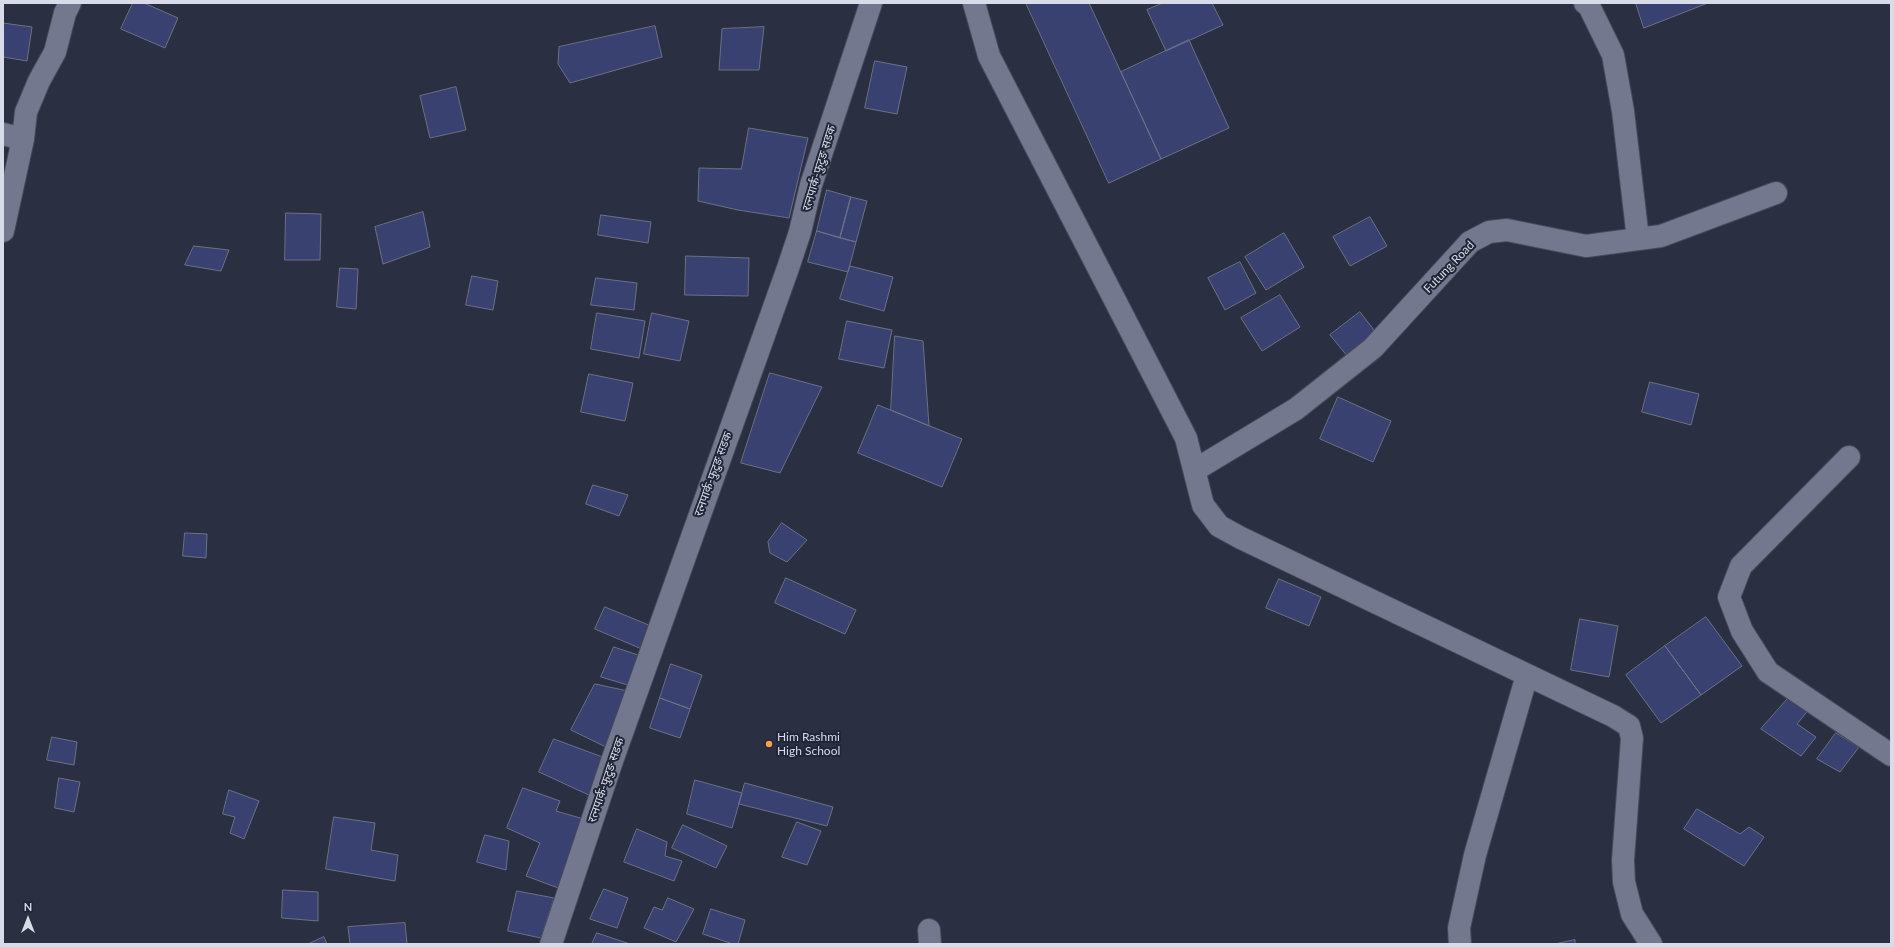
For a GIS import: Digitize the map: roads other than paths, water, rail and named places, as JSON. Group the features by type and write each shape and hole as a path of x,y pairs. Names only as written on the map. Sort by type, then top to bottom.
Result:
{"street":[{"path":"3,231 13,137 26,112 39,81 55,52 65,13 70,3"},
{"name":"रत्नपार्क-फुटुङ सडक","path":"551,944 612,760 788,268 800,232 811,185 871,3"},
{"path":"974,3 989,56 1186,438 1203,505 1219,526 1241,538 1614,716 1629,726 1632,738 1624,860 1624,882 1632,914 1651,944"},
{"path":"1585,3 1589,6 1614,55 1623,111 1638,239"},
{"name":"Futung Road","path":"1195,470 1296,409 1373,348 1470,242 1489,232 1507,230 1586,246 1661,236 1776,193"},
{"path":"1849,457 1741,566 1729,597 1742,631 1768,672 1891,756"},
{"path":"1460,944 1459,928 1475,854 1527,675"}],"place":[{"name":"Him Rashmi High School","path":"769,744"}]}
